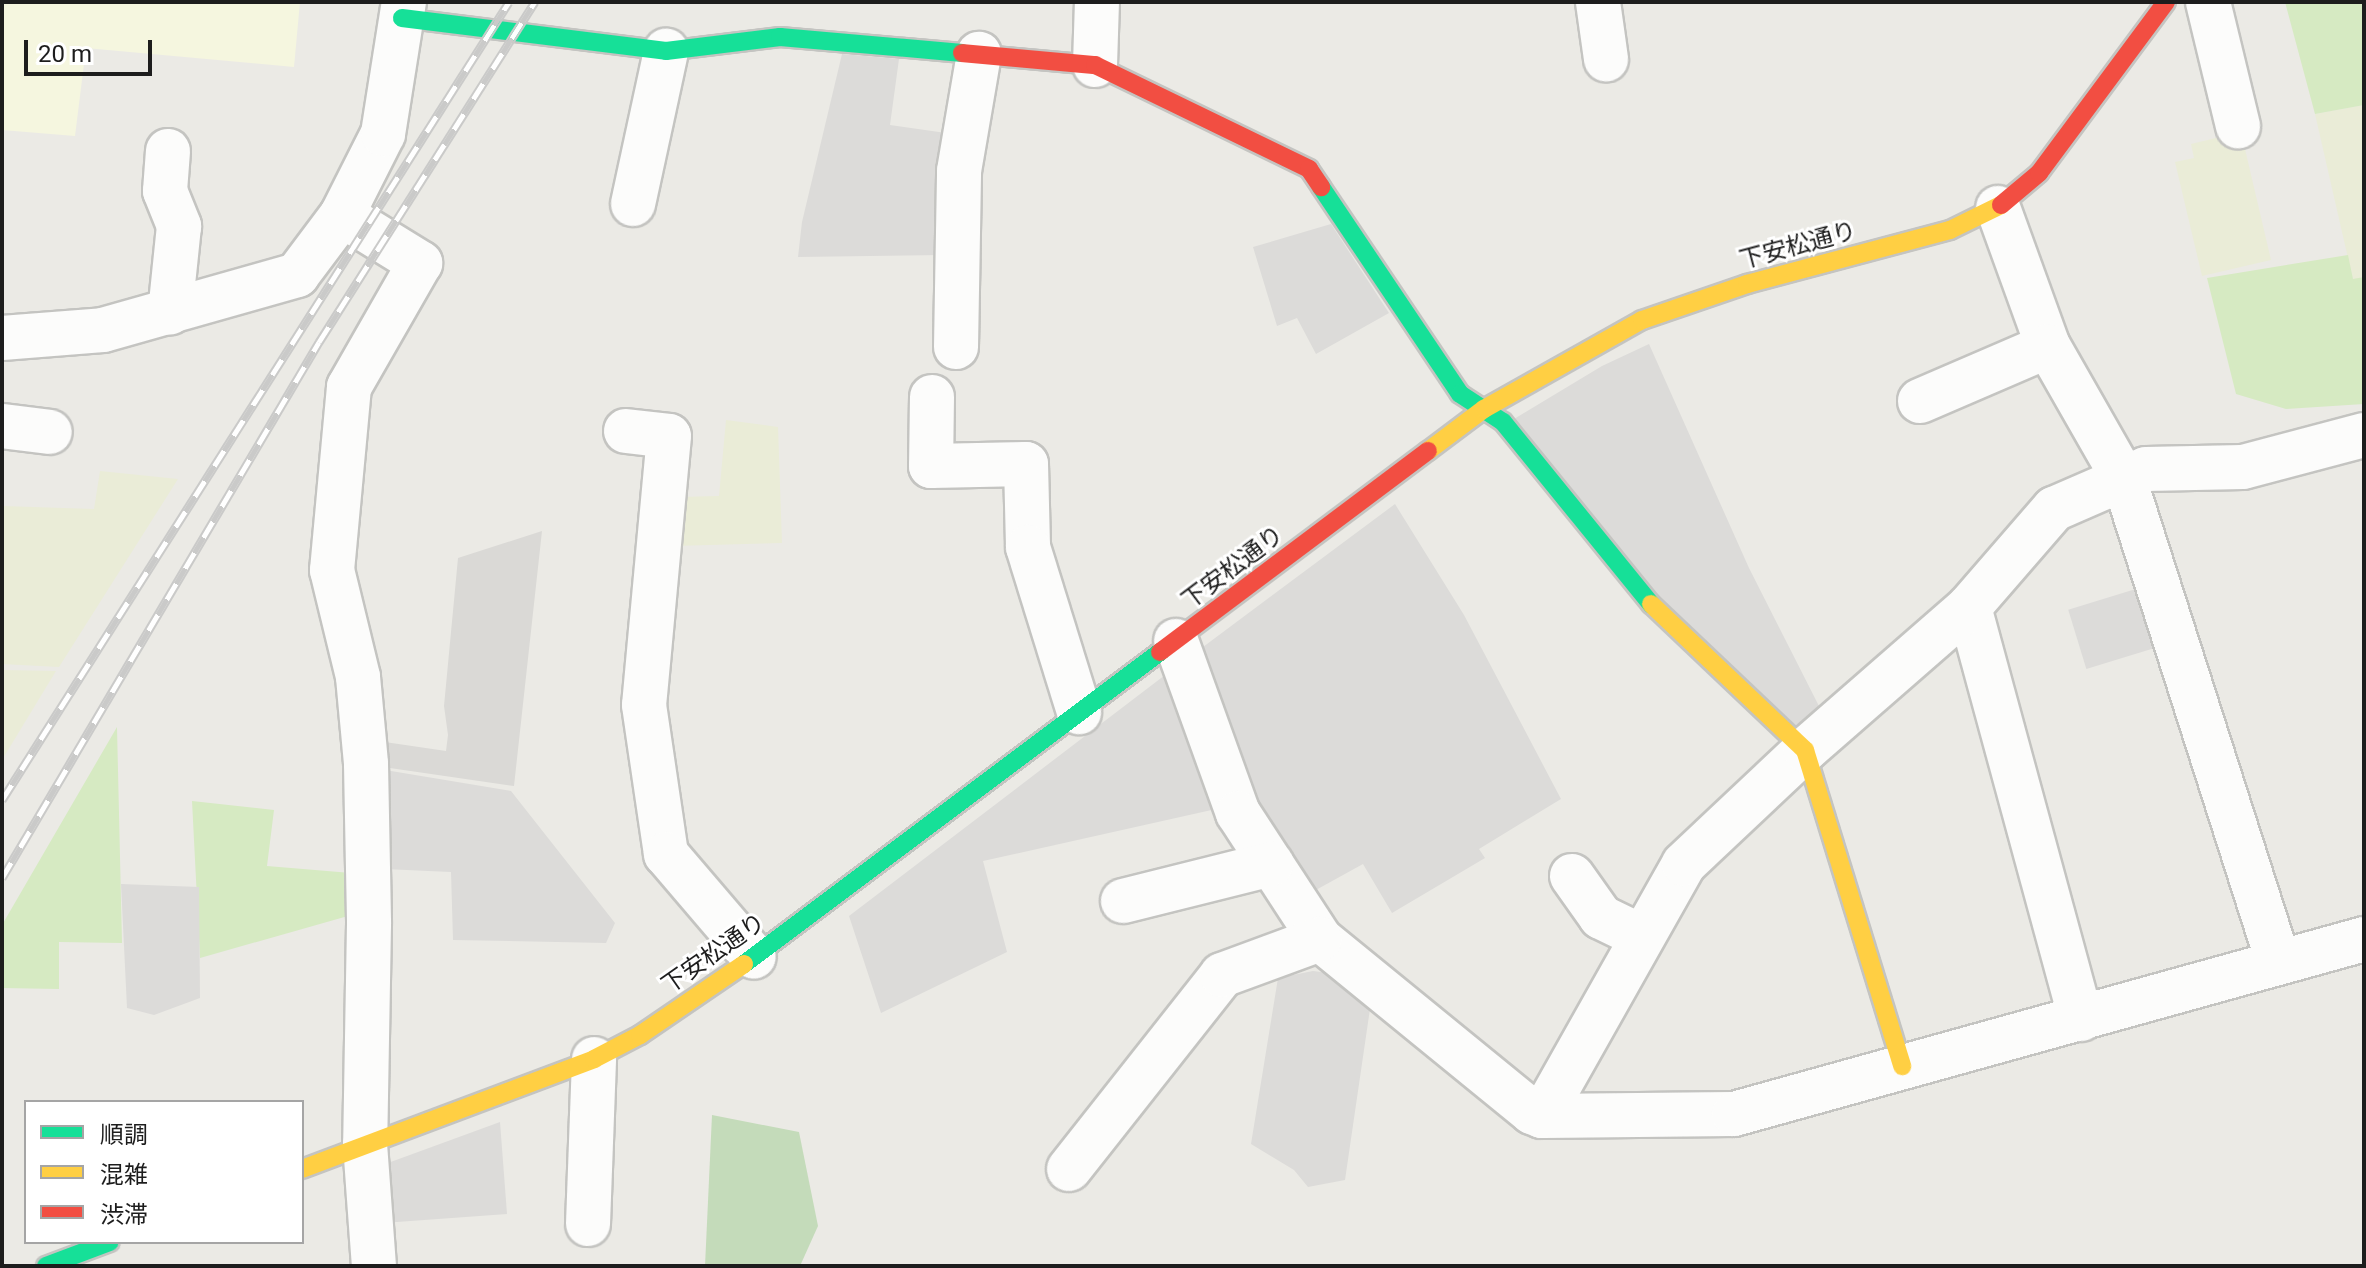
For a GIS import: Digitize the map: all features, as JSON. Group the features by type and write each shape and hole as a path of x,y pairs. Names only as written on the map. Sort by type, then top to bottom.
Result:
{"street":[{"path":"1095,65 1097,2"},
{"path":"1598,2 1606,59"},
{"name":"下安松通り","path":"304,1168 594,1059 640,1035 754,957 1484,409 1592,345 1642,320 1747,284 1950,230 1998,208 2039,173 2166,2"},
{"path":"2208,2 2238,126"},
{"path":"2,338 103,330 297,275 342,215 383,134 403,10 666,51 780,37 1095,65 1309,169 1460,394 1503,422 1655,610 1805,750 1902,1066"},
{"path":"633,204 666,51"},
{"path":"956,347 959,171 979,54"},
{"path":"168,151 165,191 179,226 170,313"},
{"path":"1998,208 2048,346 2124,479 2278,961"},
{"path":"342,215 420,263 349,387 332,570 358,677 366,764 368,1084 365,1144 374,1266"},
{"path":"1920,401 2048,346"},
{"path":"932,397 931,466 1026,464 1028,547 1079,712"},
{"path":"2,426 50,432"},
{"path":"626,431 669,436 644,705 666,854 754,957"},
{"path":"1542,1116 1640,936 1684,864 1805,750 1969,607 2054,509 2146,469 2243,467 2364,435"},
{"path":"1969,607 2081,1019"},
{"path":"1176,641 1238,813 1320,939 1532,1112 1542,1116 1734,1114 2364,939"},
{"path":"1123,901 1271,864"},
{"path":"1572,876 1601,917 1640,936"},
{"path":"1069,1169 1222,975 1320,939"},
{"path":"588,1224 594,1059"},
{"path":"46,1266 105,1244"}],"shaded area":[{"path":"2,2 300,2 294,67 86,48 75,136 2,130"},
{"path":"842,54 899,59 890,125 953,134 942,255 798,257 802,222"},
{"path":"2364,105 2364,277 2353,280 2315,114"},
{"path":"2241,132 2271,260 2202,276 2175,162 2194,158 2191,144"},
{"path":"1331,224 1389,313 1316,354 1297,318 1277,326 1253,247"},
{"path":"1649,344 1749,568 1823,714 1793,726 1656,596 1514,419 1602,366"},
{"path":"726,420 778,427 782,543 673,546 679,497 719,496"},
{"path":"100,471 178,479 59,667 2,664 2,506 94,509"},
{"path":"1395,504 1464,615 1561,799 1479,849 1485,858 1392,913 1363,864 1305,896 1246,802 1199,663 1203,647"},
{"path":"542,531 514,786 383,767 378,741 446,751 448,735 444,706 458,558"},
{"path":"2139,588 2157,647 2086,669 2068,610"},
{"path":"2,670 56,671 2,760"},
{"path":"1169,672 1216,809 983,861 1007,952 881,1013 849,916"},
{"path":"385,770 511,791 615,923 606,943 453,940 451,872 384,869"},
{"path":"121,884 199,887 200,998 154,1015 127,1008"},
{"path":"1313,971 1344,975 1371,1002 1345,1180 1308,1187 1294,1170 1251,1144 1278,978"},
{"path":"712,1115 799,1132 818,1226 800,1266 705,1266"},
{"path":"500,1122 507,1214 383,1223 377,1167"}],"green space":[{"path":"2285,2 2364,2 2364,105 2315,114"},
{"path":"2348,255 2353,279 2364,277 2364,404 2286,409 2236,394 2207,278"},
{"path":"117,727 122,943 59,942 59,989 2,988 2,925"},
{"path":"192,801 274,810 267,866 351,873 355,914 200,958"}],"railway":[{"path":"2,800 509,2"},
{"path":"2,878 319,342 535,2"}],"traffic: fast":[{"path":"402,18 666,51 780,37 962,53"},
{"path":"1321,187 1460,394 1503,422 1651,604"},
{"path":"744,964 1160,652"},
{"path":"46,1266 105,1244"}],"traffic: slow":[{"path":"1428,451 1484,409 1642,320 1747,284 1950,230 2001,205"},
{"path":"1651,604 1805,750 1902,1066"},
{"path":"304,1168 594,1059 640,1035 744,964"}],"traffic: jam":[{"path":"2001,205 2039,173 2166,2"},
{"path":"962,53 1095,65 1309,169 1321,187"},
{"path":"1160,652 1428,451"}]}
